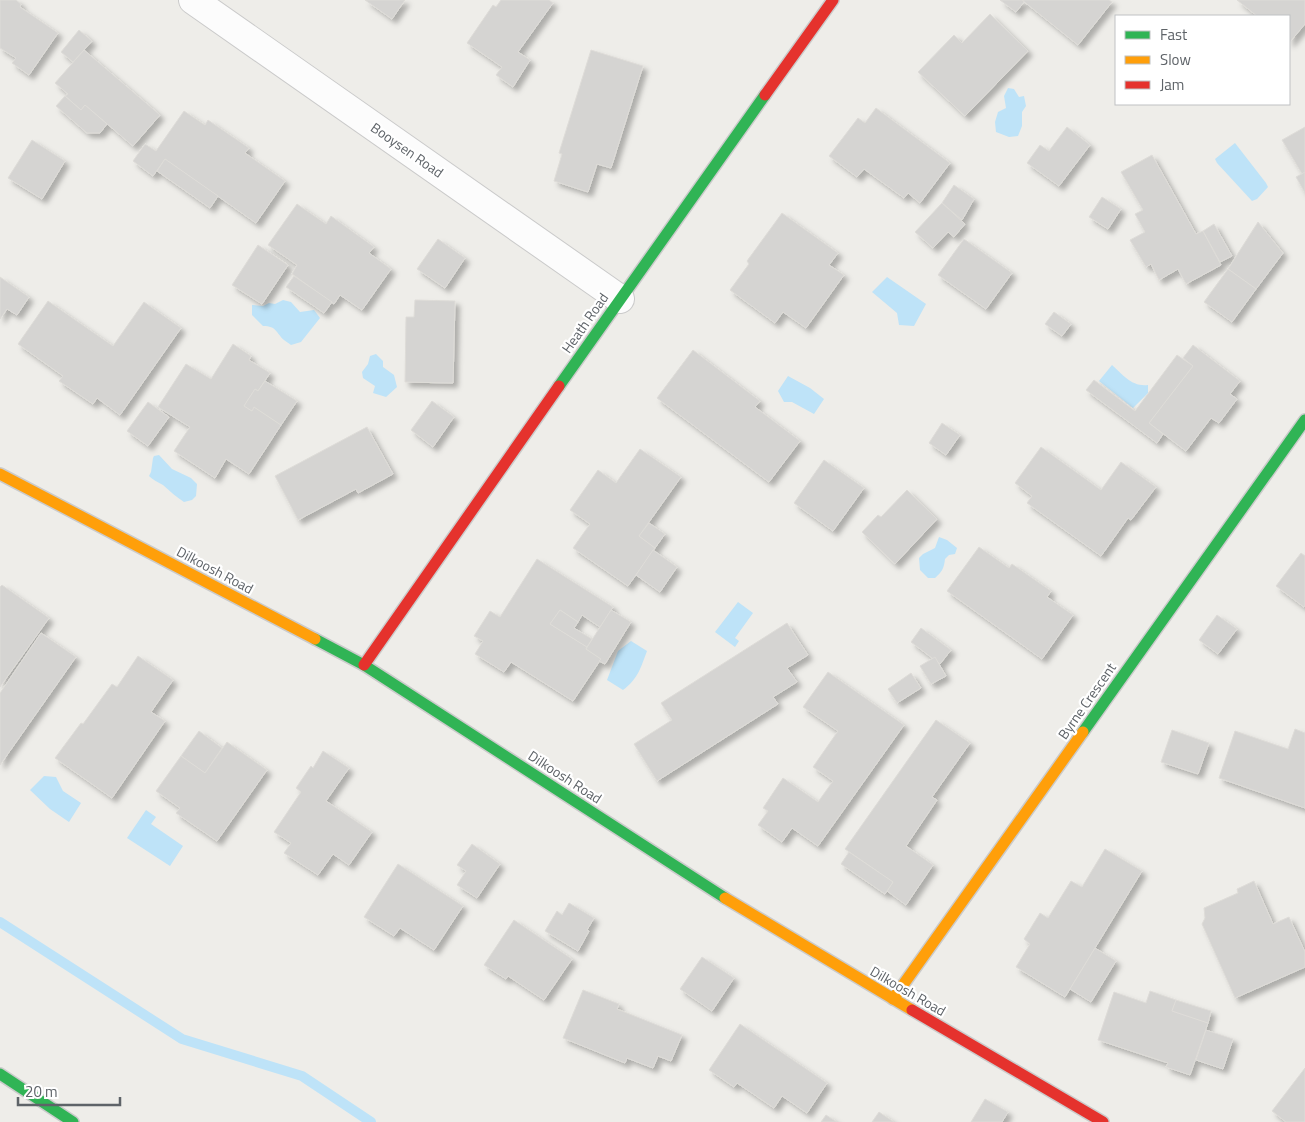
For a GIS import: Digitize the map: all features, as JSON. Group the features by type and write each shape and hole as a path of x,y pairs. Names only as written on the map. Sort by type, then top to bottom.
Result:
{"main road":[{"name":"Heath Road","path":"364,665 620,299 833,0"},
{"name":"Byrne Crescent","path":"893,999 1305,420"},
{"name":"Dilkoosh Road","path":"0,474 364,665 746,912 1103,1122"},
{"path":"0,1074 73,1122"}],"street":[{"name":"Booysen Road","path":"192,0 620,299"}],"water":[{"path":"1008,88 1014,89 1019,97 1024,96 1026,106 1022,112 1022,126 1018,136 1009,137 996,132 995,122 998,112 1006,108 1004,96"},
{"path":"1235,143 1268,187 1257,199 1252,201 1215,159"},
{"path":"887,277 926,304 914,326 899,325 897,313 872,292"},
{"path":"283,300 291,302 300,312 314,310 320,318 301,342 291,345 274,329 263,326 252,315 252,305 263,306 269,303 275,304"},
{"path":"376,354 383,361 383,367 394,375 397,387 386,397 373,393 375,386 363,378 362,372 368,364 370,356"},
{"path":"1112,365 1132,382 1148,385 1148,393 1133,408 1099,381"},
{"path":"788,376 810,388 824,399 814,414 792,402 784,402 778,391"},
{"path":"159,455 172,469 191,478 197,484 196,496 192,500 184,502 149,476 153,458"},
{"path":"939,537 947,540 957,548 955,554 949,555 945,559 942,570 937,576 935,578 928,578 920,570 919,558 935,548"},
{"path":"738,602 753,613 735,638 739,641 735,647 715,632"},
{"path":"631,641 647,651 636,677 623,690 607,680 618,651"},
{"path":"44,776 56,777 63,791 81,803 69,822 50,809 30,790"},
{"path":"146,810 156,817 151,824 183,846 170,866 127,838"}],"building":[{"path":"0,0 16,0 21,4 20,7 58,33 29,75 12,63 16,58 0,48"},
{"path":"365,0 405,0 392,19"},
{"path":"501,0 549,0 553,3 518,52 530,60 513,87 496,75 502,67 467,43 493,5 496,7"},
{"path":"1000,0 1022,0 1024,2 1016,12"},
{"path":"1022,0 1109,0 1112,2 1078,45"},
{"path":"1237,0 1305,0 1305,24 1290,42 1290,15 1256,15"},
{"path":"990,14 1028,51 965,116 918,72 954,35 962,43"},
{"path":"79,30 92,41 73,62 61,52"},
{"path":"84,50 160,115 133,146 85,105 81,110 65,96 68,94 55,83"},
{"path":"591,50 643,66 611,168 597,164 588,192 554,181 562,154 559,153"},
{"path":"65,96 81,110 85,105 107,124 100,133 87,133 56,106"},
{"path":"876,108 950,163 920,203 908,193 904,198 864,169 857,177 829,156 858,118 865,123"},
{"path":"184,111 205,125 208,120 249,148 245,153 285,181 256,223 165,159 153,176 133,161 145,144 156,151"},
{"path":"1067,127 1090,145 1059,186 1027,163 1040,145 1049,151"},
{"path":"1305,127 1305,172 1302,174 1282,140"},
{"path":"32,140 65,161 42,199 8,178"},
{"path":"1152,155 1196,234 1203,231 1221,265 1186,284 1178,269 1159,280 1151,264 1146,267 1130,240 1145,232 1135,214 1143,210 1121,172"},
{"path":"165,159 218,196 210,208 157,171"},
{"path":"1305,172 1305,193 1296,177"},
{"path":"954,185 974,199 962,220 942,203"},
{"path":"1102,197 1121,209 1108,229 1089,217"},
{"path":"942,203 965,224 954,237 948,232 933,248 915,232"},
{"path":"297,204 326,224 331,216 374,247 369,253 391,269 362,310 340,295 334,304 292,274 297,265 268,245"},
{"path":"782,213 838,253 829,265 844,275 806,328 783,312 775,323 730,290 749,264 747,261"},
{"path":"1258,222 1283,253 1256,289 1228,269"},
{"path":"1214,224 1232,256 1220,262 1203,231"},
{"path":"438,239 465,258 445,288 417,269"},
{"path":"964,239 1012,273 986,309 938,275"},
{"path":"258,245 288,265 262,304 232,285"},
{"path":"1228,269 1256,289 1232,322 1204,302"},
{"path":"294,276 332,302 324,313 286,287"},
{"path":"0,277 29,297 17,315 7,309 0,319"},
{"path":"415,300 455,301 453,383 405,382 406,317 414,317"},
{"path":"48,301 113,346 144,302 181,328 120,415 97,398 93,404 59,381 63,376 18,344"},
{"path":"1054,312 1071,324 1062,336 1045,324"},
{"path":"233,344 251,356 249,360 270,373 258,391 255,389 244,406 252,411 254,407 281,425 249,474 226,459 215,478 174,451 190,427 158,407 186,364 211,379"},
{"path":"1193,345 1240,381 1230,394 1237,399 1219,423 1211,418 1186,451 1149,423 1193,366 1183,358"},
{"path":"693,350 760,401 755,407 800,441 769,482 657,398"},
{"path":"1177,355 1193,366 1149,423 1163,434 1157,443 1086,390 1094,380 1135,411"},
{"path":"265,381 297,401 281,425 254,407 252,411 244,406 255,389 258,391"},
{"path":"432,401 454,417 433,447 411,430"},
{"path":"148,402 169,417 148,446 127,431"},
{"path":"942,423 960,435 946,455 929,443"},
{"path":"367,427 393,474 358,493 356,489 298,520 275,476"},
{"path":"1041,447 1101,490 1121,462 1156,487 1131,520 1128,518 1101,556 1027,503 1032,496 1015,483"},
{"path":"640,449 681,477 639,536 655,548 628,586 573,548 590,524 570,510 598,470 616,483"},
{"path":"824,460 864,488 833,531 794,503"},
{"path":"907,490 937,519 895,564 862,532 878,515 881,517"},
{"path":"649,523 665,534 655,548 639,536"},
{"path":"979,547 1009,568 1012,564 1051,591 1047,597 1073,615 1042,659 947,591"},
{"path":"653,550 677,567 660,592 636,575"},
{"path":"1301,553 1305,556 1304,607 1276,586"},
{"path":"537,559 613,607 600,627 582,615 578,622 560,610 550,624 587,647 586,649 601,659 573,701 511,662 504,672 475,654 483,641 474,636 490,611 500,617"},
{"path":"2,585 49,618 0,687 0,587"},
{"path":"560,610 578,622 574,628 592,639 587,647 550,624"},
{"path":"611,610 631,622 605,664 586,649"},
{"path":"1217,615 1237,629 1218,654 1199,640"},
{"path":"787,623 808,655 787,668 797,682 773,697 778,704 657,781 634,744 672,720 661,703"},
{"path":"921,628 951,650 940,664 911,642"},
{"path":"41,633 76,657 0,765 0,693"},
{"path":"138,656 173,680 151,712 165,721 112,798 55,758 112,684 117,687"},
{"path":"935,657 946,676 931,684 920,666"},
{"path":"828,672 904,725 818,846 792,828 782,842 758,825 768,811 763,808 783,778 818,802 833,781 813,767 838,731 803,707"},
{"path":"911,673 921,688 897,703 888,689"},
{"path":"936,720 970,743 932,797 937,800 906,846 933,865 906,905 887,891 893,882 845,849"},
{"path":"1295,729 1305,733 1305,808 1219,778 1235,731 1288,749"},
{"path":"1172,730 1209,743 1198,774 1161,762"},
{"path":"199,731 222,748 205,773 181,756"},
{"path":"227,742 267,770 217,841 176,813 180,808 156,791 181,756 205,773"},
{"path":"323,751 349,768 326,801 372,832 349,865 333,854 318,875 284,853 291,843 274,832 301,792 296,788 311,766 313,768"},
{"path":"472,844 500,864 477,898 457,885 466,871 457,865"},
{"path":"1105,849 1142,871 1065,997 1016,967 1030,944 1024,939 1040,913 1048,918 1071,881 1082,887"},
{"path":"849,852 893,882 885,894 841,864"},
{"path":"398,864 463,906 434,950 400,928 394,936 364,917"},
{"path":"1254,881 1273,924 1289,917 1305,952 1305,967 1235,998 1202,924 1205,918 1204,908 1238,893 1237,889"},
{"path":"569,903 594,918 578,951 545,931 557,911 562,915"},
{"path":"514,920 572,959 544,1000 508,976 506,979 484,965"},
{"path":"1095,948 1116,961 1091,1002 1070,989"},
{"path":"702,957 734,978 712,1011 680,989"},
{"path":"583,990 619,1004 617,1009 682,1035 671,1061 658,1056 653,1068 627,1058 625,1063 563,1038"},
{"path":"1150,991 1176,1000 1172,1011 1208,1023 1190,1075 1166,1067 1168,1063 1098,1040 1114,992 1146,1003"},
{"path":"1176,1000 1211,1011 1208,1023 1172,1011"},
{"path":"740,1024 827,1083 807,1113 782,1096 774,1108 737,1083 734,1087 709,1070"},
{"path":"1206,1030 1233,1039 1223,1069 1196,1060"},
{"path":"1305,1068 1305,1122 1286,1122 1272,1111"},
{"path":"985,1099 1008,1112 1002,1122 971,1122"},
{"path":"879,1112 894,1122 872,1122"},
{"path":"826,1115 837,1122 821,1122"}],"waterway":[{"path":"0,922 182,1039 302,1076 371,1122"}],"traffic: fast":[{"path":"559,386 765,95"},
{"path":"1083,732 1305,420"},
{"path":"315,639 364,665 725,898"},
{"path":"0,1074 73,1122"}],"traffic: slow":[{"path":"0,474 315,639"},
{"path":"893,999 1083,732"},
{"path":"725,898 912,1010"}],"traffic: jam":[{"path":"765,95 833,0"},
{"path":"364,665 559,386"},
{"path":"912,1010 1103,1122"}]}
